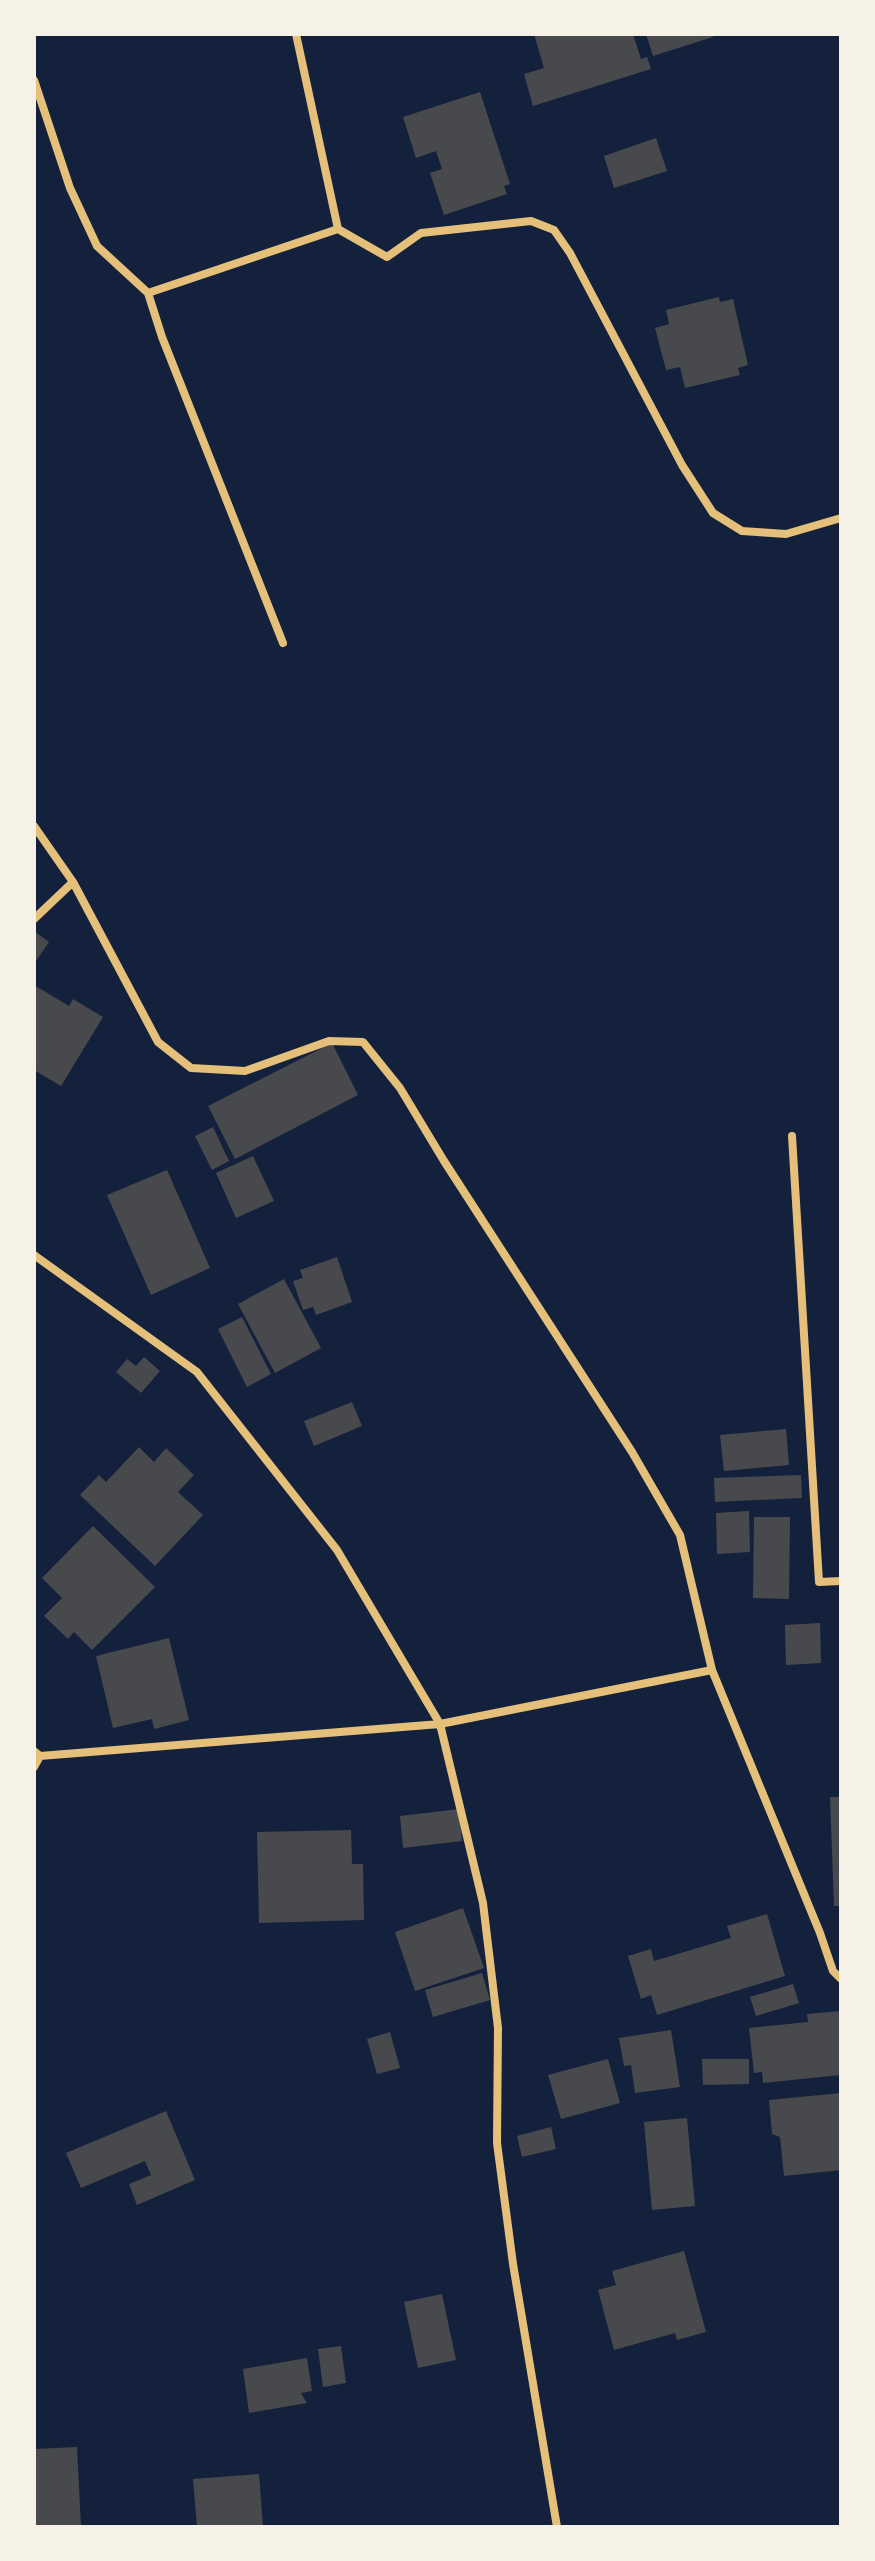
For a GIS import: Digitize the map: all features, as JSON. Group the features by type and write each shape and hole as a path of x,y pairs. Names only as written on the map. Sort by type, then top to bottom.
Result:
{"street":[{"path":"296,34 338,229 387,257 421,233 531,221 554,230 570,253 682,465 713,513 742,531 786,534 841,518"},
{"path":"34,80 70,188 97,246 148,293 162,337 283,643"},
{"path":"148,293 338,229"},
{"path":"34,826 73,882 158,1042 191,1068 245,1071 329,1041 363,1042 391,1076 632,1452 680,1535 712,1670 833,1971 841,1979"},
{"path":"34,919 73,882"},
{"path":"792,1136 819,1582 841,1581"},
{"path":"34,1255 197,1372 337,1550 440,1724 483,1903 494,1977 499,2056 497,2143 513,2264 557,2527"},
{"path":"34,1767 37,1754 440,1724 712,1670"}],"building":[{"path":"534,34 633,34 641,59 647,57 651,69 533,106 524,74 544,68"},
{"path":"646,34 712,34 713,37 653,56"},
{"path":"480,92 510,184 504,186 507,194 444,215 430,173 442,169 436,151 416,158 403,117"},
{"path":"656,138 667,171 614,188 604,156"},
{"path":"719,297 720,302 733,299 748,365 738,368 740,375 685,388 680,367 666,370 655,328 669,324 666,310"},
{"path":"34,931 49,942 34,964"},
{"path":"34,985 69,1006 73,999 103,1017 61,1086 34,1070"},
{"path":"332,1043 358,1095 235,1159 208,1106"},
{"path":"213,1127 229,1161 212,1170 195,1136"},
{"path":"253,1156 274,1201 236,1218 216,1173"},
{"path":"167,1170 210,1268 151,1295 107,1195"},
{"path":"337,1257 352,1302 316,1315 313,1307 303,1310 293,1281 303,1278 300,1270"},
{"path":"284,1279 321,1348 275,1373 238,1304"},
{"path":"242,1317 271,1374 247,1387 218,1329"},
{"path":"144,1357 160,1371 141,1393 116,1372 127,1359 136,1366"},
{"path":"352,1402 362,1426 314,1446 304,1421"},
{"path":"786,1429 789,1465 724,1471 720,1435"},
{"path":"139,1447 154,1462 166,1448 194,1475 178,1492 203,1515 155,1566 80,1495 99,1475 106,1482"},
{"path":"801,1475 802,1498 715,1502 714,1478"},
{"path":"749,1511 750,1552 717,1554 716,1513"},
{"path":"754,1517 790,1517 789,1599 753,1598"},
{"path":"93,1526 155,1587 92,1650 74,1632 68,1639 44,1616 62,1598 42,1578"},
{"path":"820,1623 821,1663 786,1665 785,1625"},
{"path":"169,1638 189,1720 154,1729 152,1719 113,1728 96,1656"},
{"path":"830,1797 841,1797 841,1906 834,1906"},
{"path":"459,1809 462,1841 403,1848 400,1816"},
{"path":"351,1830 352,1864 363,1864 364,1920 259,1923 257,1832"},
{"path":"463,1908 484,1968 415,1991 395,1932"},
{"path":"767,1914 785,1976 657,2015 651,1995 641,1999 628,1956 651,1949 654,1961 731,1938 727,1926"},
{"path":"482,1973 490,2000 433,2017 425,1990"},
{"path":"793,1984 799,2003 756,2016 750,1997"},
{"path":"841,2011 841,2075 763,2083 762,2072 754,2073 749,2028 808,2022 807,2014"},
{"path":"671,2030 680,2087 635,2093 631,2065 624,2066 619,2038"},
{"path":"390,2032 400,2068 377,2074 367,2039"},
{"path":"608,2059 620,2103 561,2119 548,2075"},
{"path":"702,2059 749,2059 749,2084 703,2085"},
{"path":"841,2093 841,2170 784,2176 780,2137 772,2134 769,2100"},
{"path":"166,2111 195,2180 137,2205 129,2184 151,2175 145,2161 81,2188 66,2153"},
{"path":"687,2118 695,2206 652,2210 644,2122"},
{"path":"551,2127 556,2149 522,2157 517,2136"},
{"path":"684,2251 706,2332 677,2340 675,2333 614,2350 598,2290 616,2285 612,2271"},
{"path":"442,2294 456,2360 418,2368 404,2302"},
{"path":"341,2346 346,2383 323,2387 318,2349"},
{"path":"307,2358 312,2391 301,2393 307,2403 249,2413 243,2369"},
{"path":"77,2447 81,2526 34,2527 34,2449"},
{"path":"259,2474 263,2527 197,2527 193,2479"}]}
